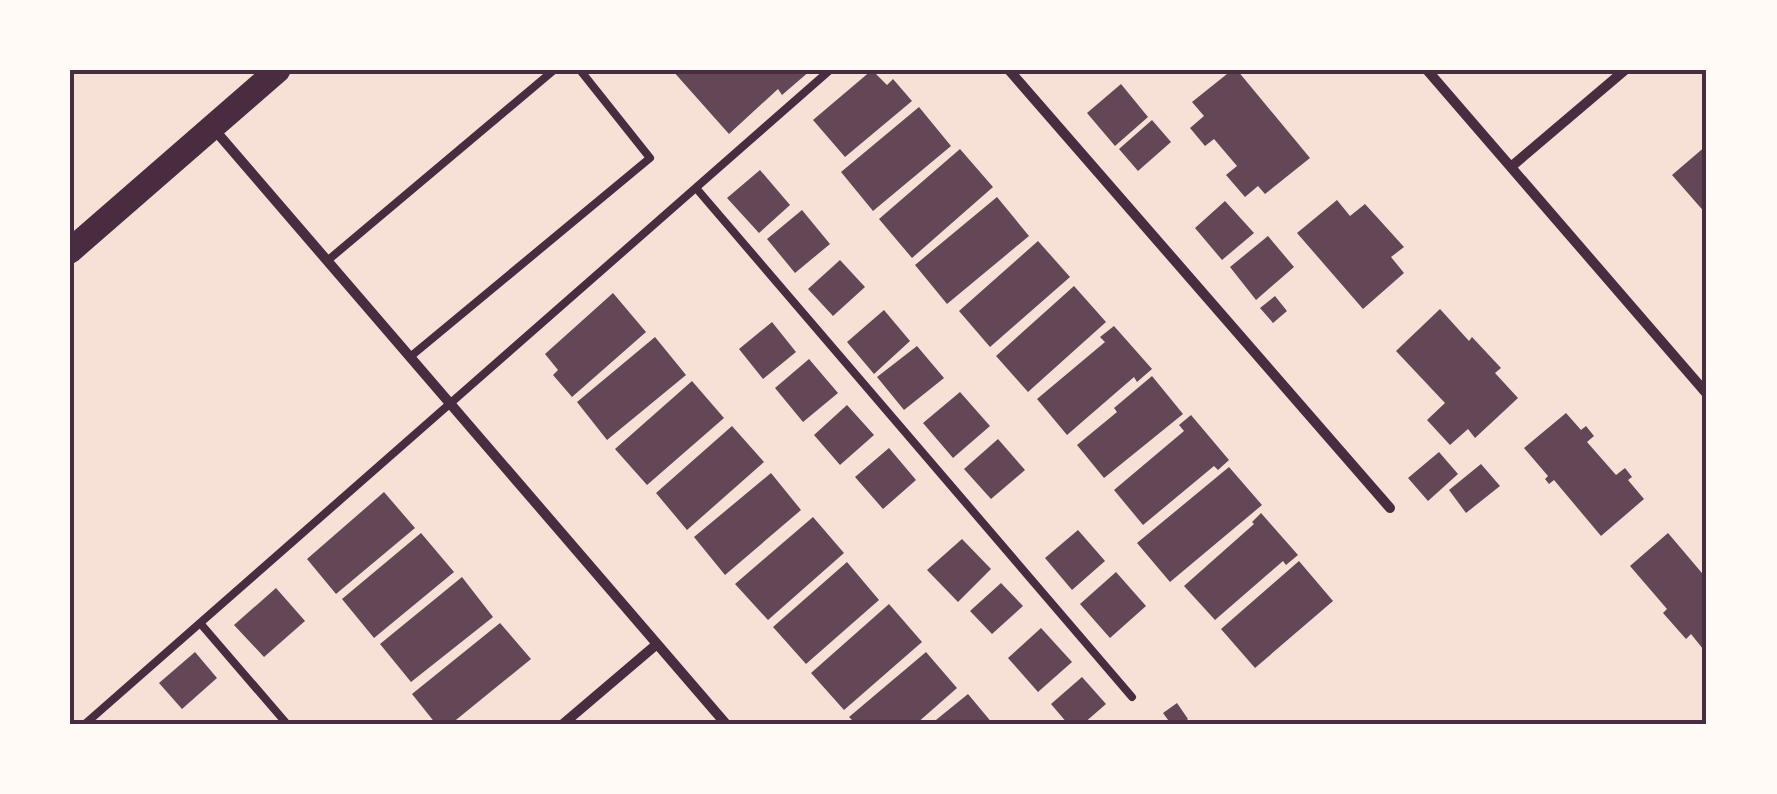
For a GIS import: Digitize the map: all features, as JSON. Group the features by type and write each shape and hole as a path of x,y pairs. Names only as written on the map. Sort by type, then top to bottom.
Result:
{"main road":[{"path":"70,251 278,70"}],"street":[{"path":"1008,70 1390,508"},
{"path":"1427,70 1707,394"},
{"path":"1512,166 1625,70"},
{"path":"212,127 726,724"},
{"path":"564,724 657,644"}],"lane":[{"path":"327,262 554,70"},
{"path":"410,357 650,158 580,70"},
{"path":"85,724 830,70"},
{"path":"696,188 1132,698"},
{"path":"200,623 287,724"}],"building":[{"path":"672,70 811,70 782,95 778,89 729,134"},
{"path":"872,70 887,85 893,79 912,101 845,157 813,120"},
{"path":"1237,70 1310,158 1265,194 1258,186 1245,197 1226,175 1237,166 1214,139 1205,146 1190,128 1204,116 1192,102"},
{"path":"1121,84 1148,117 1115,146 1087,113"},
{"path":"919,107 951,146 873,211 841,172"},
{"path":"1152,120 1171,142 1138,171 1119,149"},
{"path":"1707,145 1707,215 1672,175"},
{"path":"960,149 993,187 912,258 879,219"},
{"path":"760,170 790,205 759,233 727,198"},
{"path":"997,197 1029,236 947,304 915,265"},
{"path":"1337,200 1350,216 1365,204 1404,247 1391,257 1404,273 1363,309 1297,233"},
{"path":"1225,201 1254,233 1222,260 1195,228"},
{"path":"802,210 830,244 795,273 767,239"},
{"path":"1268,236 1294,267 1256,300 1230,267"},
{"path":"1038,241 1070,277 990,347 959,311"},
{"path":"840,260 865,287 833,316 808,289"},
{"path":"1074,286 1106,322 1028,392 996,356"},
{"path":"613,293 646,332 572,397 553,375 558,370 545,354"},
{"path":"1275,296 1287,311 1273,323 1260,308"},
{"path":"1440,309 1501,368 1495,373 1518,398 1475,438 1468,429 1450,445 1427,420 1445,403 1396,351"},
{"path":"884,310 910,341 874,374 847,342"},
{"path":"772,322 796,352 763,379 739,349"},
{"path":"1114,326 1152,369 1137,382 1134,377 1067,435 1037,399 1105,342 1100,337"},
{"path":"655,337 686,375 607,440 577,402"},
{"path":"917,346 944,378 904,410 877,377"},
{"path":"809,359 838,393 803,422 775,388"},
{"path":"1152,376 1183,414 1104,478 1077,445"},
{"path":"692,381 724,418 647,485 615,449"},
{"path":"960,392 990,426 953,458 923,423"},
{"path":"847,405 874,435 840,465 814,435"},
{"path":"1566,413 1581,430 1586,426 1594,436 1587,442 1616,475 1625,468 1632,477 1628,480 1644,499 1601,536 1554,480 1549,484 1545,479 1548,476 1524,448"},
{"path":"1191,415 1229,460 1218,470 1214,466 1143,525 1114,490 1184,431 1179,425"},
{"path":"732,426 764,462 687,530 656,493"},
{"path":"998,439 1025,470 991,499 964,469"},
{"path":"889,448 916,480 883,509 855,477"},
{"path":"1439,452 1458,474 1428,501 1408,478"},
{"path":"1481,464 1500,486 1466,513 1449,490"},
{"path":"1229,467 1262,505 1170,582 1137,543"},
{"path":"771,473 801,510 725,575 694,537"},
{"path":"384,492 415,528 336,594 307,559"},
{"path":"1261,513 1298,555 1286,565 1283,561 1215,620 1184,586 1254,524"},
{"path":"813,517 844,553 768,620 735,584"},
{"path":"1078,530 1105,561 1072,590 1045,558"},
{"path":"421,533 454,572 374,638 342,599"},
{"path":"1668,533 1707,579 1707,654 1691,634 1686,639 1663,613 1667,609 1630,566"},
{"path":"962,539 991,569 958,602 927,570"},
{"path":"1299,561 1333,601 1255,668 1221,629"},
{"path":"847,562 879,600 806,664 773,627"},
{"path":"1116,572 1146,606 1110,638 1080,604"},
{"path":"462,577 493,617 411,682 380,644"},
{"path":"1001,583 1023,606 992,634 970,611"},
{"path":"276,588 305,621 264,657 234,625"},
{"path":"889,604 922,642 844,710 811,673"},
{"path":"500,623 531,659 451,724 436,724 412,694"},
{"path":"1041,628 1072,662 1038,692 1008,658"},
{"path":"195,652 217,678 182,709 159,683"},
{"path":"926,652 957,688 916,724 856,724 849,717"},
{"path":"1082,677 1106,704 1083,724 1068,724 1051,704"},
{"path":"968,694 993,724 931,724"},
{"path":"1177,703 1188,719 1182,724 1171,724 1163,713"}]}
